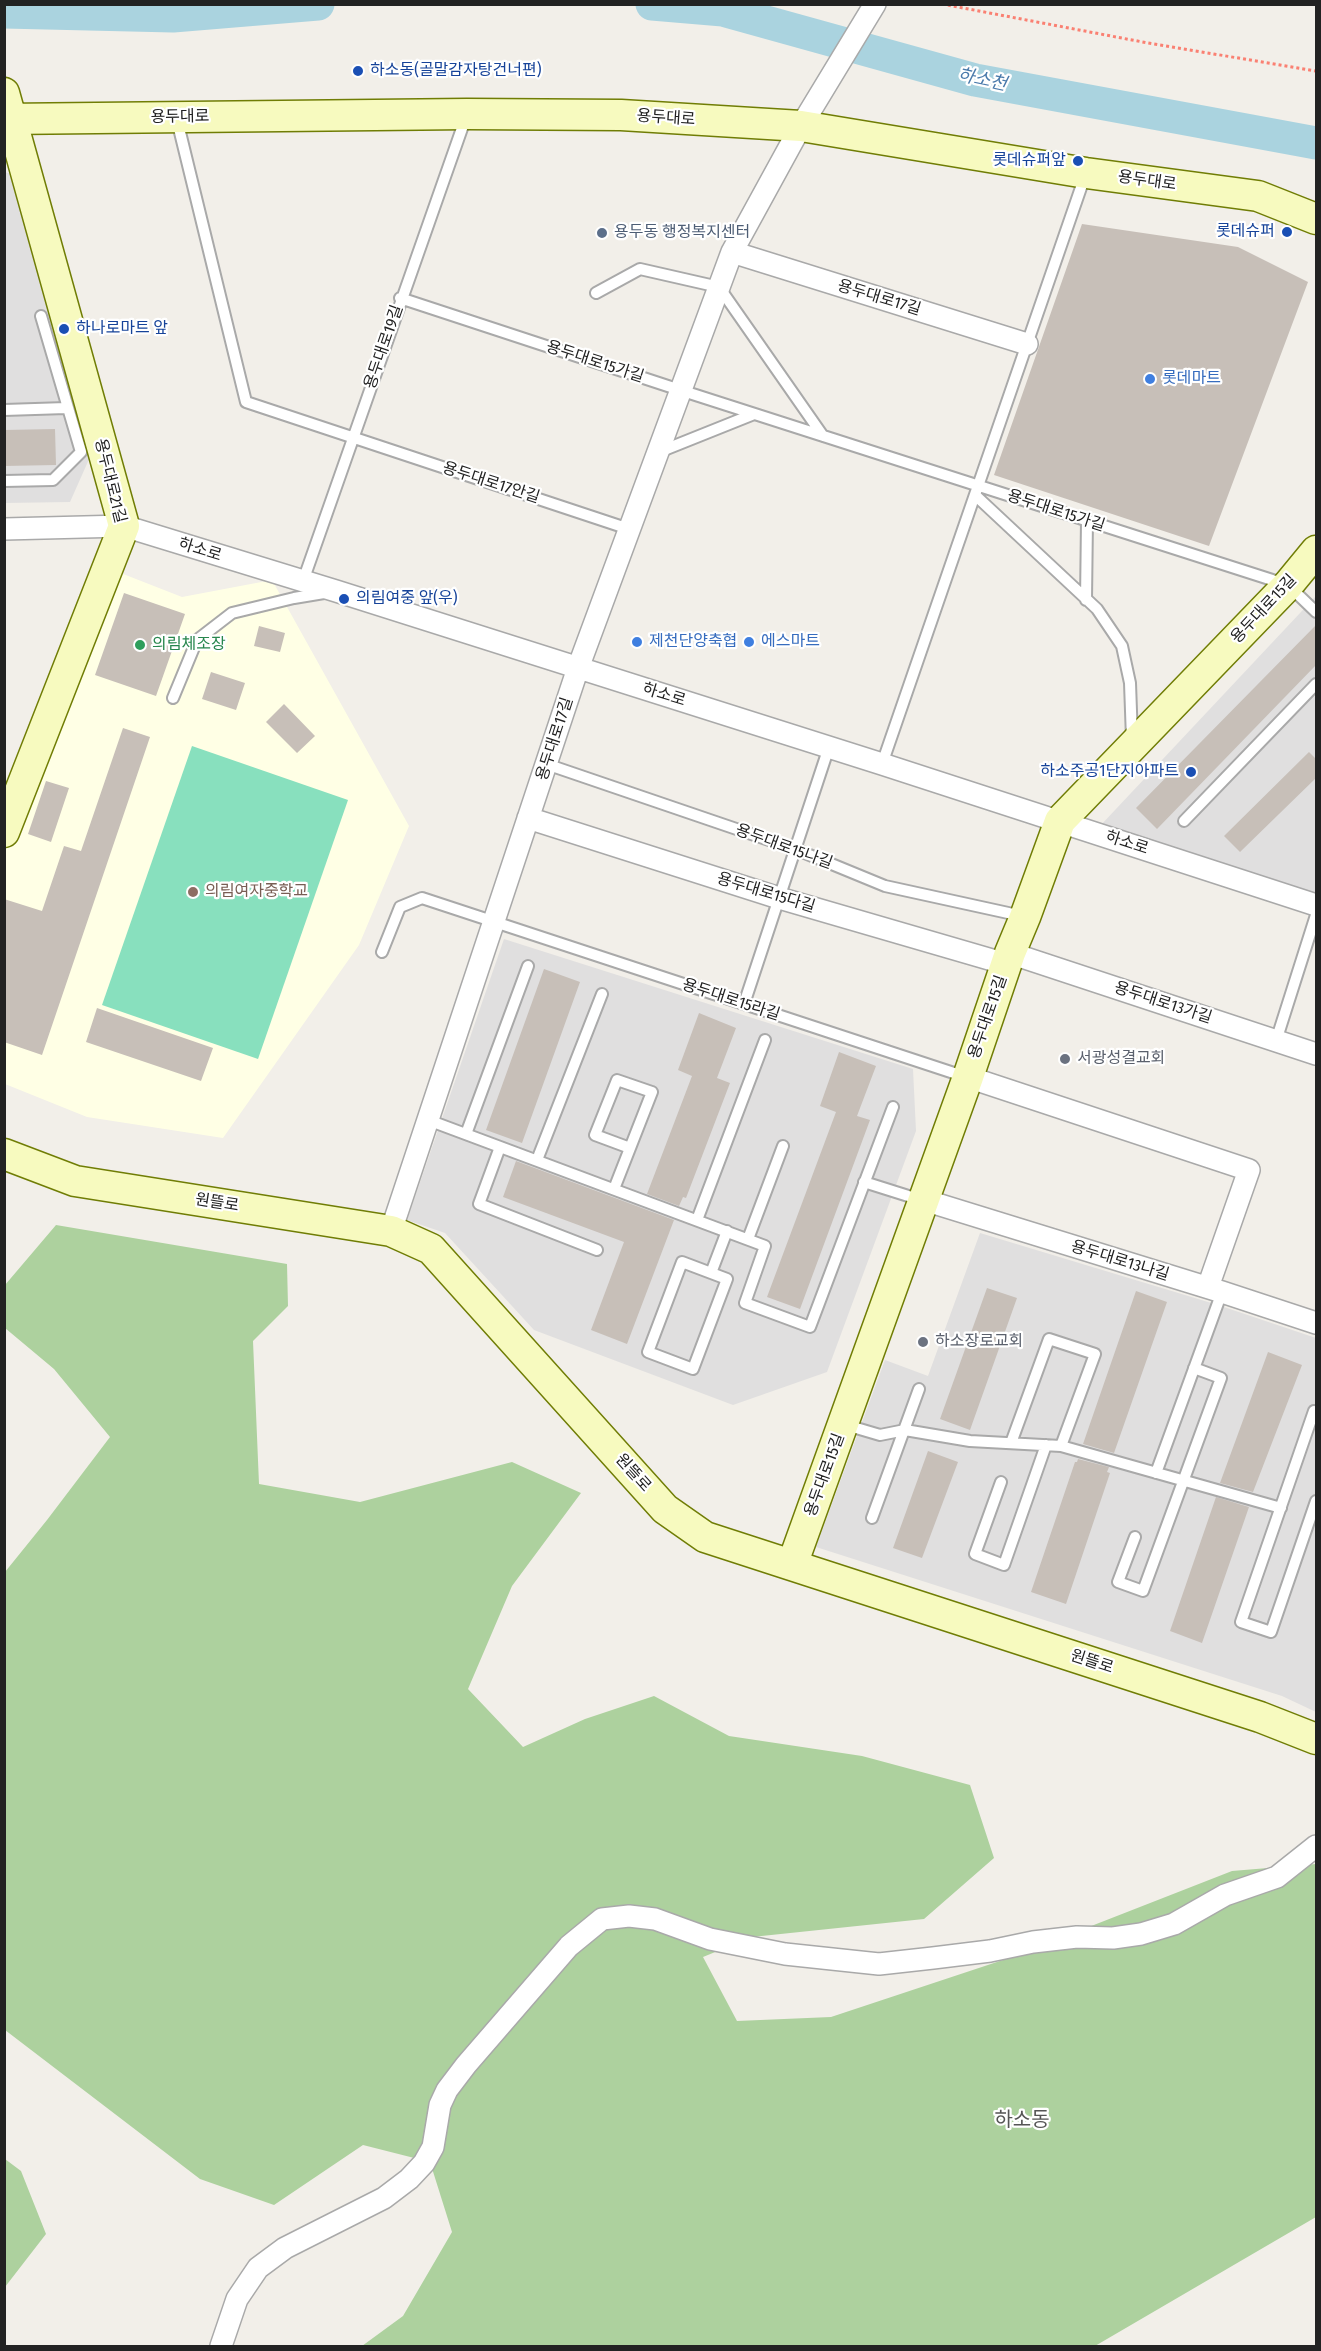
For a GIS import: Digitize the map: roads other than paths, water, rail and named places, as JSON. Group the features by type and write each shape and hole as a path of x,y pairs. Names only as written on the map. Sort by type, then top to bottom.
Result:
{"street":[{"name":"용두대로17길","path":"391,1231 578,668 718,287 732,252 801,126 875,4"},
{"name":"용두대로","path":"7,110 176,117 621,115 801,126 1086,173 1258,196 1317,219"},
{"name":"용두대로21길","path":"5,828 123,526 7,110"},
{"name":"용두대로17길","path":"732,252 1027,344"},
{"name":"하소로","path":"4,529 123,526 829,747 1317,905"},
{"name":"용두대로15길","path":"792,1565 968,1077 1008,958 1060,821 1288,585 1317,551"},
{"name":"용두대로15다길","path":"528,818 779,898 1008,958"},
{"name":"용두대로13가길","path":"1008,958 1317,1054"},
{"path":"968,1077 1249,1170 1215,1290"},
{"name":"원뜰로","path":"4,1154 75,1180 391,1231 431,1249 665,1509 705,1537 1260,1716 1317,1739"},
{"name":"용두대로13나길","path":"924,1200 1317,1323"},
{"path":"221,2346 237,2299 258,2268 285,2248 384,2198 409,2179 424,2163 433,2147 440,2105 447,2090 569,1946 602,1919 628,1916 655,1919 710,1939 795,1955 879,1964 933,1959 1033,1942 1077,1937 1113,1938 1141,1934 1174,1924 1225,1895 1277,1877 1317,1846"}],"lane":[{"name":"용두대로19길","path":"303,581 400,298 467,114"},
{"name":"용두대로17안길","path":"176,117 246,402 629,529"},
{"path":"882,764 1086,173"},
{"path":"596,293 640,269 718,287 824,436"},
{"name":"용두대로15가길","path":"400,298 824,436 976,490 1087,520 1288,585"},
{"path":"4,481 53,480 81,452 66,408 41,316"},
{"path":"4,410 66,408"},
{"path":"657,453 754,414"},
{"path":"976,490 1097,609 1122,646 1130,683 1132,746"},
{"path":"1086,600 1087,520"},
{"path":"1288,585 1317,612"},
{"path":"173,698 197,640 232,613 294,598 336,591"},
{"path":"1184,821 1317,684"},
{"path":"744,1004 829,747"},
{"name":"용두대로15나길","path":"546,764 795,849 885,886 1025,917"},
{"name":"용두대로15라길","path":"382,952 400,907 422,898 968,1077"},
{"path":"1276,1041 1317,915"},
{"path":"466,1134 528,966"},
{"path":"537,1160 602,994"},
{"path":"697,1220 765,1040"},
{"path":"614,1189 652,1092 617,1080 595,1135 630,1148"},
{"path":"428,1119 765,1246 745,1303 810,1327 893,1107"},
{"path":"500,1146 478,1204 597,1250"},
{"path":"748,1239 783,1146"},
{"path":"864,1182 924,1200"},
{"path":"711,1273 727,1231"},
{"path":"682,1262 711,1273 727,1279 693,1370 648,1352 682,1262"},
{"path":"1156,1473 1194,1368 1215,1290"},
{"path":"1011,1443 1049,1339 1095,1354 1062,1446"},
{"path":"1135,1537 1118,1582 1143,1591 1221,1378 1194,1368"},
{"path":"872,1518 919,1389"},
{"path":"1317,1412 1314,1411 1241,1622 1271,1632 1317,1501"},
{"path":"843,1424 880,1435 904,1430 970,1441 1062,1446 1281,1508"},
{"path":"1001,1482 975,1554 1004,1565 1046,1445"}],"waterway":[{"name":"하소천","path":"4,12 173,16 318,4"},
{"name":"하소천","path":"652,4 723,10 975,80 1316,143"}],"place":[{"name":"하소동(골말감자탕건너편)","path":"358,71"},
{"name":"롯데슈퍼앞","path":"1078,161"},
{"name":"롯데슈퍼","path":"1287,232"},
{"name":"용두동 행정복지센터","path":"602,233"},
{"name":"하나로마트 앞","path":"64,329"},
{"name":"롯데마트","path":"1150,379"},
{"name":"의림여중 앞(우)","path":"344,599"},
{"name":"제천단양축협","path":"637,642"},
{"name":"에스마트","path":"749,642"},
{"name":"의림체조장","path":"140,645"},
{"name":"하소주공1단지아파트","path":"1191,772"},
{"name":"의림여자중학교","path":"193,892"},
{"name":"서광성결교회","path":"1065,1059"},
{"name":"하소장로교회","path":"923,1342"}],"district":[{"name":"하소동","path":"1022,2120"}]}
